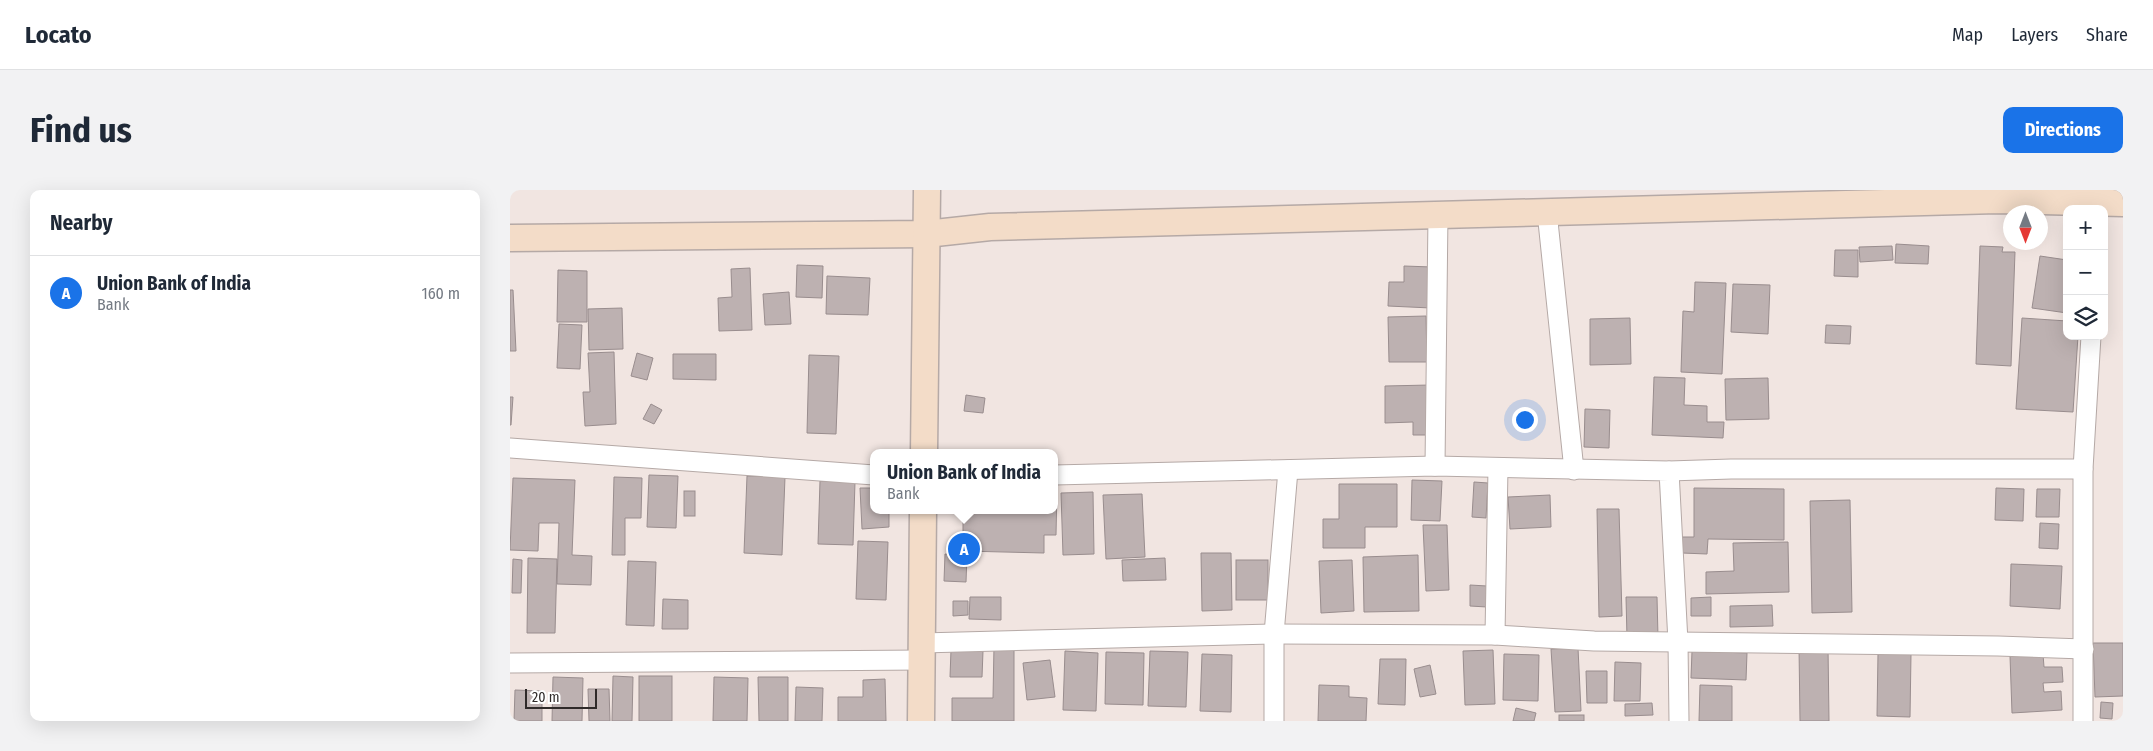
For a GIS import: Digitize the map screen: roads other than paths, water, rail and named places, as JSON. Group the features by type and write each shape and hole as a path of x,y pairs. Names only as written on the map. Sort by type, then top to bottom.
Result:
{"street":[{"path":"924,449 927,190"},
{"path":"510,238 926,234 1000,227 1997,200 2107,204"},
{"path":"1547,212 1574,470"},
{"path":"1435,466 1438,215"},
{"path":"2083,721 2083,470 2091,340"},
{"path":"510,448 870,475"},
{"path":"1058,475 1435,466 1669,472 1731,469 2083,470"},
{"path":"1495,635 1498,468"},
{"path":"1274,721 1274,634 1288,470"},
{"path":"1669,472 1678,642 1679,721"},
{"path":"921,721 923,514"},
{"path":"510,663 922,651 1274,634 1495,635 1594,641 1998,646 2084,649"}],"place":[{"name":"Union Bank of India","path":"964,549"}]}
